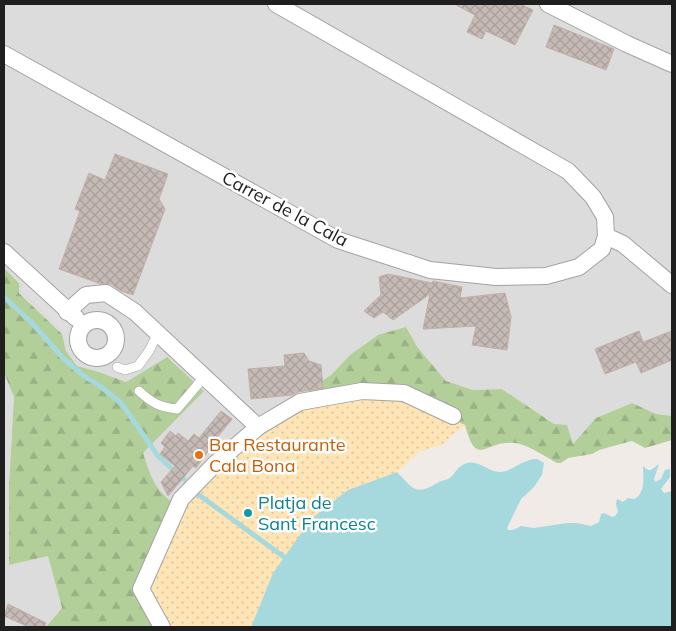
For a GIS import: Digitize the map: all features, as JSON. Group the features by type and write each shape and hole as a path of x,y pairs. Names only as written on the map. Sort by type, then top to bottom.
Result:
{"street":[{"path":"276,4 568,171 593,197 605,217 606,236 623,244 672,285"},
{"path":"548,4 627,44 672,64"},
{"name":"Carrer de la Cala","path":"4,54 338,240 430,270 496,277 546,276 579,267 602,249 606,236"},
{"path":"4,252 67,312 84,325"},
{"path":"67,312 86,295 106,293 135,312 258,427"},
{"path":"162,627 141,589 181,499 215,464 258,427 300,402 362,391 404,393 453,416"}],"lane":[{"path":"117,367 125,370 138,366 158,334"},
{"path":"139,391 148,400 161,407 177,409 205,376"}],"shaded area":[{"path":"4,4 672,4 672,416 656,414 632,403 596,418 573,444 554,424 502,389 473,390 446,381 418,348 406,327 350,355 331,375 309,389 311,405 179,507 165,498 153,482 142,453 203,391 167,357 126,382 77,366 66,351 62,334 19,292 19,283 4,268"},
{"path":"4,259 68,324 66,334 22,291 23,283 4,265"},
{"path":"4,373 14,397 9,485 9,565 48,555 62,608 46,627 4,627"}],"green space":[{"path":"4,268 19,283 19,293 62,334 66,351 77,366 126,382 167,357 204,391 143,453 149,471 159,490 179,507 169,627 46,627 62,608 48,556 9,565 9,485 14,397 4,373"},
{"path":"406,327 418,348 446,381 473,390 502,389 554,424 567,425 573,444 596,418 632,403 656,414 672,416 672,440 645,448 632,441 599,450 592,454 568,458 561,463 557,463 531,448 515,443 505,443 478,449 469,439 465,425 311,405 309,389 331,375 350,355 378,335"}],"sand":[{"name":"Platja de Sant Francesc","path":"364,396 401,397 465,425 443,445 420,451 397,472 348,490 273,573 251,627 169,627 148,593 179,507 261,430 306,406"}],"water":[{"path":"532,459 537,459 544,463 542,475 534,487 521,499 507,528 508,530 521,526 534,528 567,523 591,526 599,522 601,514 615,516 618,512 617,499 623,502 628,498 635,499 639,496 643,484 643,466 651,470 659,464 654,479 655,482 661,479 665,470 670,469 670,477 661,489 664,493 672,491 672,627 251,627 273,573 311,519 348,490 397,472 412,487 420,490 450,478 459,468 467,463 476,463 492,471 501,472"}],"building":[{"path":"454,4 520,4 533,10 515,45 486,31 482,39 467,32 475,15"},
{"path":"554,25 614,49 606,70 546,47"},
{"path":"115,154 168,174 159,199 165,209 133,295 121,291 111,284 101,284 59,269 80,211 75,209 89,173 105,180"},
{"path":"388,274 462,287 460,298 505,293 511,317 507,350 472,345 476,326 423,329 430,294 393,320 383,312 374,318 364,311 381,295 379,277"},
{"path":"639,331 643,342 672,331 672,360 641,373 636,362 605,374 595,349"},
{"path":"304,353 309,361 321,365 323,388 298,392 292,395 251,399 248,369 285,366 284,355"},
{"path":"221,411 232,419 208,449 196,468 193,466 168,496 161,482 175,466 160,454 165,447 161,443 170,431 176,436 178,433 188,441 194,434 199,438"},
{"path":"8,604 46,623 44,627 29,627 4,616"}],"waterway":[{"path":"4,297 31,322 64,359 121,403 158,456 186,481"},
{"path":"199,495 284,557"}],"place":[{"name":"Bar Restaurante Cala Bona","path":"199,455"},
{"name":"Platja de Sant Francesc","path":"248,513"}]}
